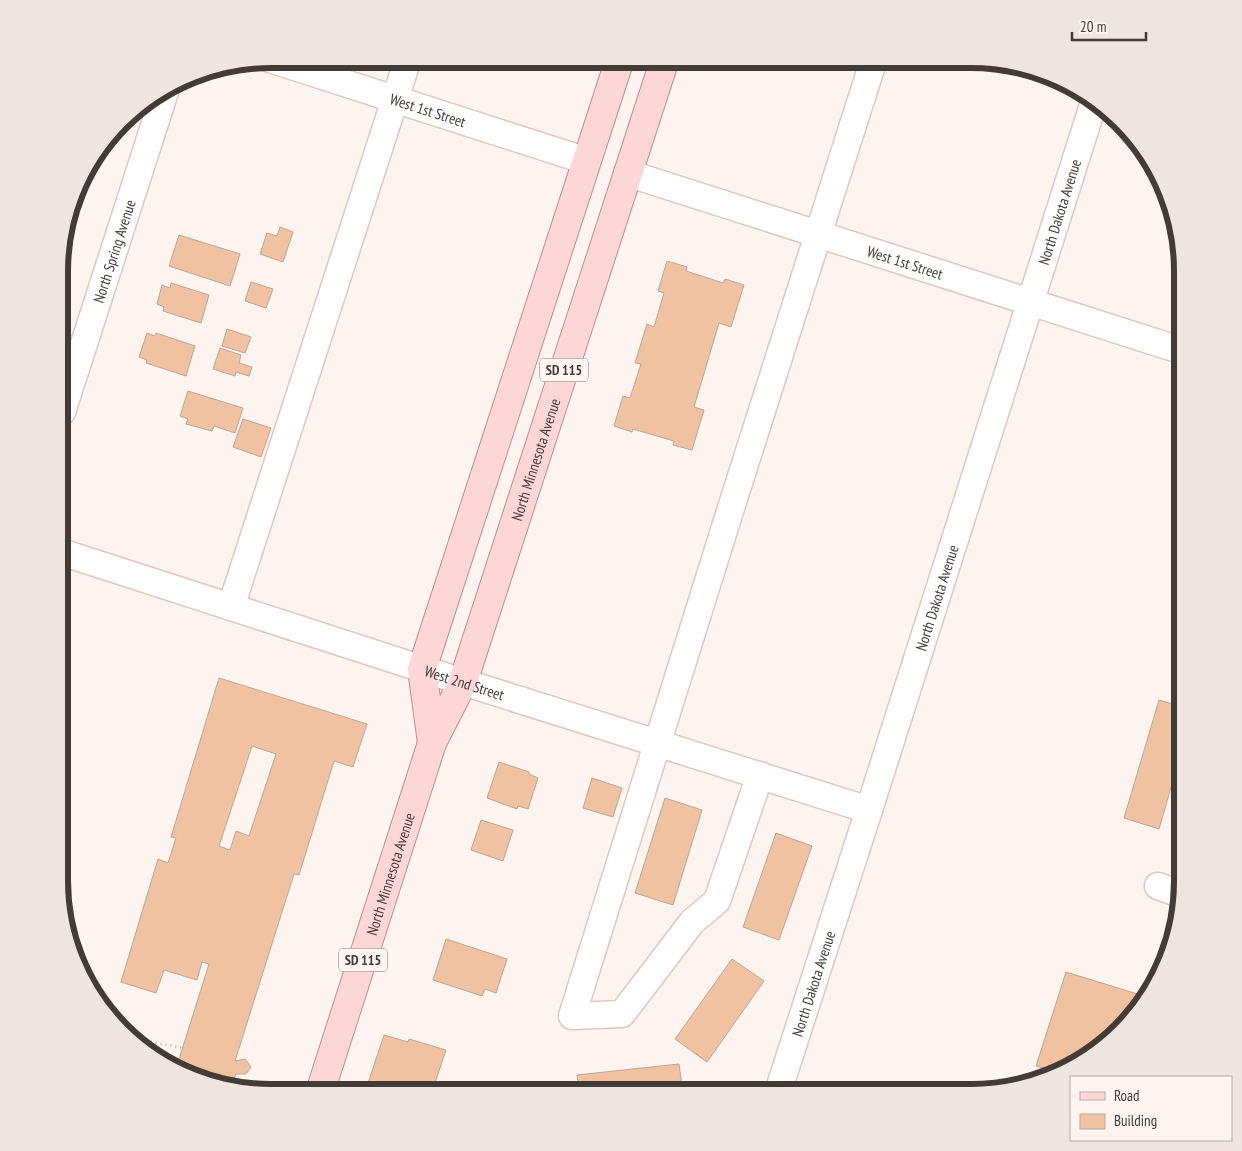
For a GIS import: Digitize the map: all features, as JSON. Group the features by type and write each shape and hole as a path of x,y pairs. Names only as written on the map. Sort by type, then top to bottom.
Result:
{"main road":[{"name":"North Minnesota Avenue","path":"432,743 422,669 617,68"},
{"name":"North Minnesota Avenue","path":"323,1084 432,743 463,682 662,68"}],"street":[{"name":"West 1st Street","path":"298,68 587,161"},
{"path":"231,607 405,68"},
{"path":"760,776 717,901 692,922 622,1014 572,1016 871,68"},
{"name":"North Spring Avenue","path":"68,393 163,99"},
{"name":"North Dakota Avenue","path":"781,1084 870,810 1092,107"},
{"name":"West 1st Street","path":"627,174 1174,348"},
{"name":"West 2nd Street","path":"68,554 422,669 870,810"}],"path":[{"path":"146,1041 183,1048"}],"building":[{"path":"280,227 293,232 283,262 260,254 267,233 277,236"},
{"path":"179,235 240,254 230,286 169,266"},
{"path":"667,261 687,267 686,271 723,283 725,279 744,285 731,327 719,323 694,407 704,410 692,450 673,445 674,441 633,429 632,432 614,426 623,396 630,398 641,364 635,363 647,324 654,327 664,293 658,291"},
{"path":"251,282 273,289 266,308 245,301"},
{"path":"171,283 209,295 201,323 163,311 164,307 157,304 162,285 170,288"},
{"path":"227,329 251,337 245,353 222,346"},
{"path":"147,333 155,336 156,333 195,346 186,376 146,363 147,360 139,357"},
{"path":"220,348 241,355 239,363 252,367 249,376 236,372 235,376 213,369"},
{"path":"188,391 243,408 235,433 214,426 212,431 186,424 188,419 180,416"},
{"path":"243,419 271,428 261,457 233,447"},
{"path":"219,678 367,724 353,767 334,761 299,875 294,874 235,1061 245,1059 251,1067 246,1074 236,1074 233,1080 205,1073 180,1062 209,964 202,962 197,980 164,970 156,993 121,982 158,859 168,863 176,838 171,837","holes":["252,746 276,754 249,836 236,831 230,850 219,846"]},
{"path":"1159,700 1174,704 1174,777 1159,829 1124,818"},
{"path":"499,762 529,772 529,774 538,778 528,809 518,806 517,809 487,798"},
{"path":"592,778 622,788 613,817 583,808"},
{"path":"665,798 702,810 673,905 635,893"},
{"path":"481,820 513,830 503,861 471,850"},
{"path":"776,833 812,846 779,940 743,927"},
{"path":"446,939 507,959 496,993 485,989 482,996 433,980"},
{"path":"732,959 764,981 707,1062 675,1039"},
{"path":"1066,972 1139,994 1115,1024 1095,1042 1061,1063 1046,1069 1036,1066"},
{"path":"384,1035 408,1042 409,1039 446,1050 435,1084 368,1084"},
{"path":"679,1064 682,1084 578,1084 577,1075"}]}
